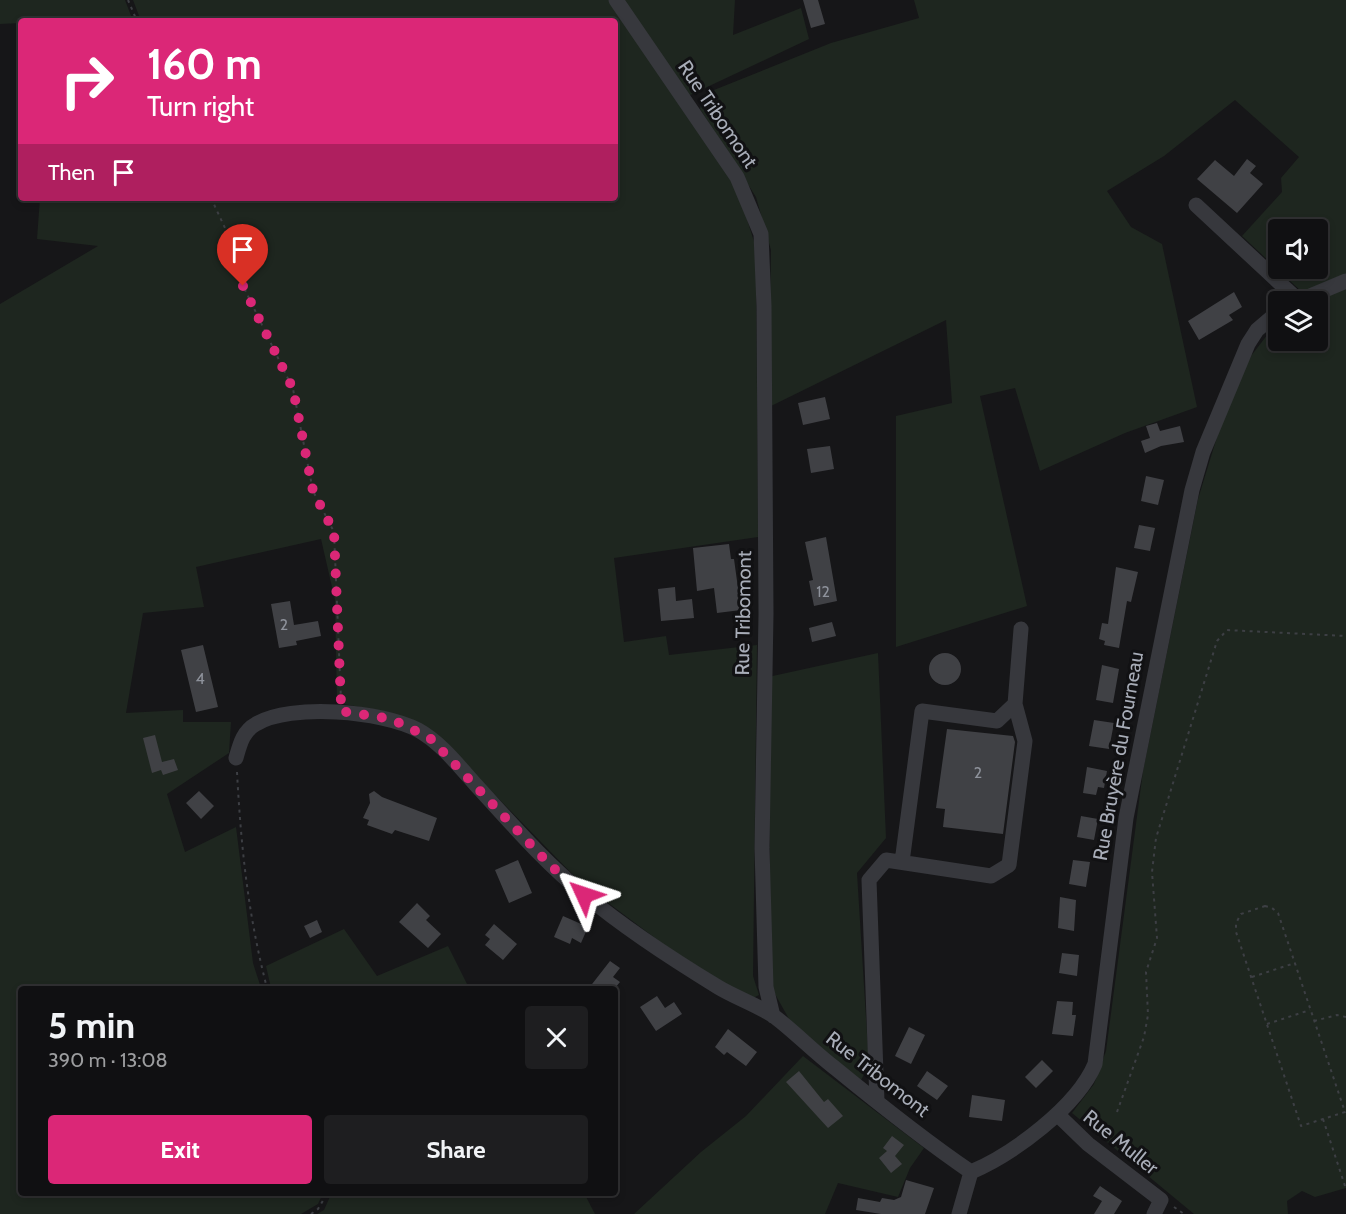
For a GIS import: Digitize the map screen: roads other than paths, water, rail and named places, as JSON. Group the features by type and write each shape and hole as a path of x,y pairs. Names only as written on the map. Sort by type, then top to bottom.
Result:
{"street":[{"name":"Rue Tribomont","path":"616,0 737,177 761,234 764,306 766,614 762,848 766,987 774,1016 937,1149 970,1172"},
{"path":"1196,205 1286,291"},
{"path":"1322,291 1346,281"},
{"name":"Rue Bruyère du Fourneau","path":"970,1172 999,1158 1057,1114 1080,1092 1095,1064 1126,818 1196,473 1223,401 1248,344 1257,330 1268,321"},
{"path":"877,1101 869,880 886,860 991,876 1009,865 1025,741 1016,704 1021,629"},
{"path":"902,862 922,711 997,721 1016,704"},
{"path":"236,758 242,737 254,724 272,717 340,711 391,719 411,727 430,738 550,865 584,895 641,938 688,969 774,1016"},
{"name":"Rue Muller","path":"1057,1114 1157,1207"},
{"path":"959,1214 970,1172"}]}
